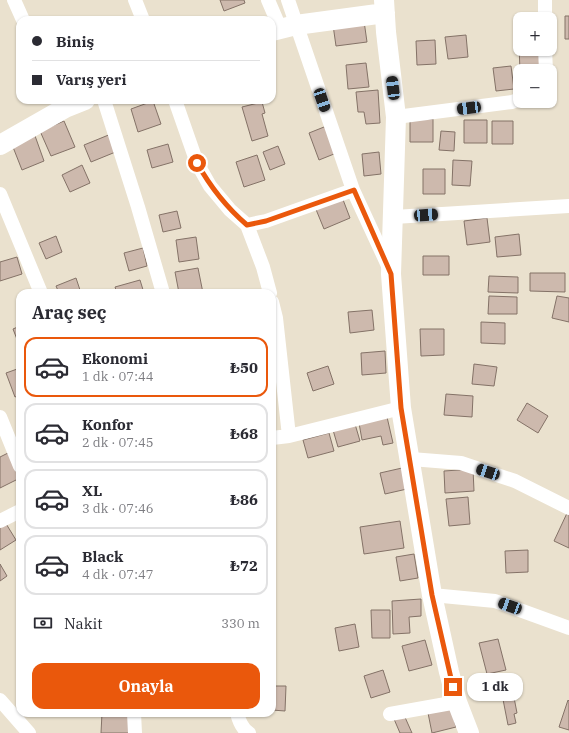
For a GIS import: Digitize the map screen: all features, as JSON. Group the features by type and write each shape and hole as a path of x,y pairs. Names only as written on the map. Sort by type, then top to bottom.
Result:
{"street":[{"path":"14,0 21,16"},
{"path":"134,0 141,16"},
{"path":"268,0 282,28 391,274"},
{"path":"282,28 288,0"},
{"path":"545,0 545,12"},
{"path":"282,28 385,7 386,32 396,117 391,274 401,408 411,459 432,595 457,702 469,733"},
{"path":"396,117 513,102"},
{"path":"0,145 63,104"},
{"path":"105,104 162,289"},
{"path":"176,104 197,163 210,186 230,210 247,225 263,267 269,289"},
{"path":"247,225 266,221 354,190"},
{"path":"0,194 39,289"},
{"path":"394,217 569,206"},
{"path":"276,318 289,436"},
{"path":"276,438 289,436 401,408"},
{"path":"0,417 16,456"},
{"path":"411,459 461,463 515,481 569,508"},
{"path":"0,521 16,513"},
{"path":"432,595 495,601 569,628"},
{"path":"0,700 29,733"},
{"path":"390,714 457,702"},
{"path":"134,717 136,733"},
{"path":"237,717 245,731 250,733"}],"building":[{"path":"220,0 244,0 245,3 224,11"},
{"path":"565,16 569,16 569,39 565,39"},
{"path":"364,21 367,42 336,46 333,25"},
{"path":"466,35 468,57 448,59 445,37"},
{"path":"435,40 436,64 417,65 416,41"},
{"path":"519,56 539,56 540,64 520,64"},
{"path":"366,63 369,87 348,89 346,65"},
{"path":"511,66 513,89 496,91 493,68"},
{"path":"378,90 380,123 366,124 364,112 358,112 356,92"},
{"path":"145,104 154,104 161,124 138,132 131,109"},
{"path":"254,104 263,104 265,113 262,114 268,136 252,141 242,107"},
{"path":"410,119 433,119 433,142 410,142"},
{"path":"464,120 487,120 487,143 464,143"},
{"path":"64,121 75,147 51,156 40,131"},
{"path":"492,121 513,121 513,144 492,144"},
{"path":"329,125 339,152 319,160 309,133"},
{"path":"441,131 455,132 454,151 439,150"},
{"path":"34,133 44,161 22,170 11,142"},
{"path":"111,134 118,151 91,162 84,145"},
{"path":"168,144 173,162 152,168 147,150"},
{"path":"278,146 285,164 270,170 263,152"},
{"path":"379,152 381,174 364,176 362,154"},
{"path":"257,155 265,180 244,187 236,162"},
{"path":"453,160 472,161 470,186 452,185"},
{"path":"82,165 90,183 70,192 62,175"},
{"path":"423,169 445,169 445,194 423,194"},
{"path":"342,197 350,218 324,229 315,207"},
{"path":"177,211 181,228 163,232 159,215"},
{"path":"487,218 490,242 467,245 464,221"},
{"path":"519,234 521,255 497,257 495,237"},
{"path":"56,236 62,252 46,259 39,243"},
{"path":"196,237 199,259 179,262 176,240"},
{"path":"143,248 147,266 129,271 124,253"},
{"path":"423,256 449,256 449,275 423,275"},
{"path":"17,257 22,274 0,281 0,262"},
{"path":"198,268 202,289 178,289 175,272"},
{"path":"530,273 565,273 565,292 530,291"},
{"path":"489,276 518,277 518,293 488,292"},
{"path":"76,278 80,289 57,289 56,286"},
{"path":"140,280 143,289 116,289 115,287"},
{"path":"489,296 517,297 517,314 488,314"},
{"path":"557,296 569,298 569,322 552,318"},
{"path":"372,310 374,330 350,333 348,312"},
{"path":"481,322 505,323 505,344 481,343"},
{"path":"16,328 16,337 13,329"},
{"path":"420,329 444,329 444,355 421,356"},
{"path":"385,351 386,373 362,375 361,353"},
{"path":"474,364 497,367 494,386 472,384"},
{"path":"328,366 334,384 313,391 307,373"},
{"path":"16,369 15,397 6,373"},
{"path":"446,394 473,396 472,417 444,415"},
{"path":"527,403 548,416 538,433 517,420"},
{"path":"387,417 393,443 383,445 381,436 362,440 359,423"},
{"path":"355,424 360,441 338,447 333,430"},
{"path":"329,433 334,451 308,458 303,440"},
{"path":"8,453 16,470 16,480 0,488 0,457"},
{"path":"402,468 407,489 385,494 380,473"},
{"path":"473,469 474,491 445,493 444,471"},
{"path":"468,497 470,524 449,526 446,499"},
{"path":"568,511 569,512 569,548 554,541"},
{"path":"400,521 404,548 364,554 360,527"},
{"path":"5,522 16,540 0,550 0,525"},
{"path":"528,550 528,572 506,573 505,551"},
{"path":"414,554 418,578 400,581 396,557"},
{"path":"0,564 7,576 0,581"},
{"path":"421,599 421,616 409,617 410,633 393,634 392,601"},
{"path":"371,610 390,610 390,638 372,638"},
{"path":"355,624 359,647 339,651 335,628"},
{"path":"498,639 506,670 487,674 479,643"},
{"path":"425,640 432,665 409,671 402,646"},
{"path":"383,670 390,692 371,698 364,676"},
{"path":"511,682 517,713 514,714 516,723 508,725 500,684"},
{"path":"276,686 286,686 285,711 276,710"},
{"path":"568,700 569,701 569,730 559,727"},
{"path":"451,707 456,727 432,733 428,713"},
{"path":"404,715 412,733 400,733 394,719"},
{"path":"102,717 131,717 130,733 101,733"}],"route":[{"path":"197,163 210,186 230,210 247,225 266,221 354,190 391,274 401,408 411,459 432,595 453,687"}]}
